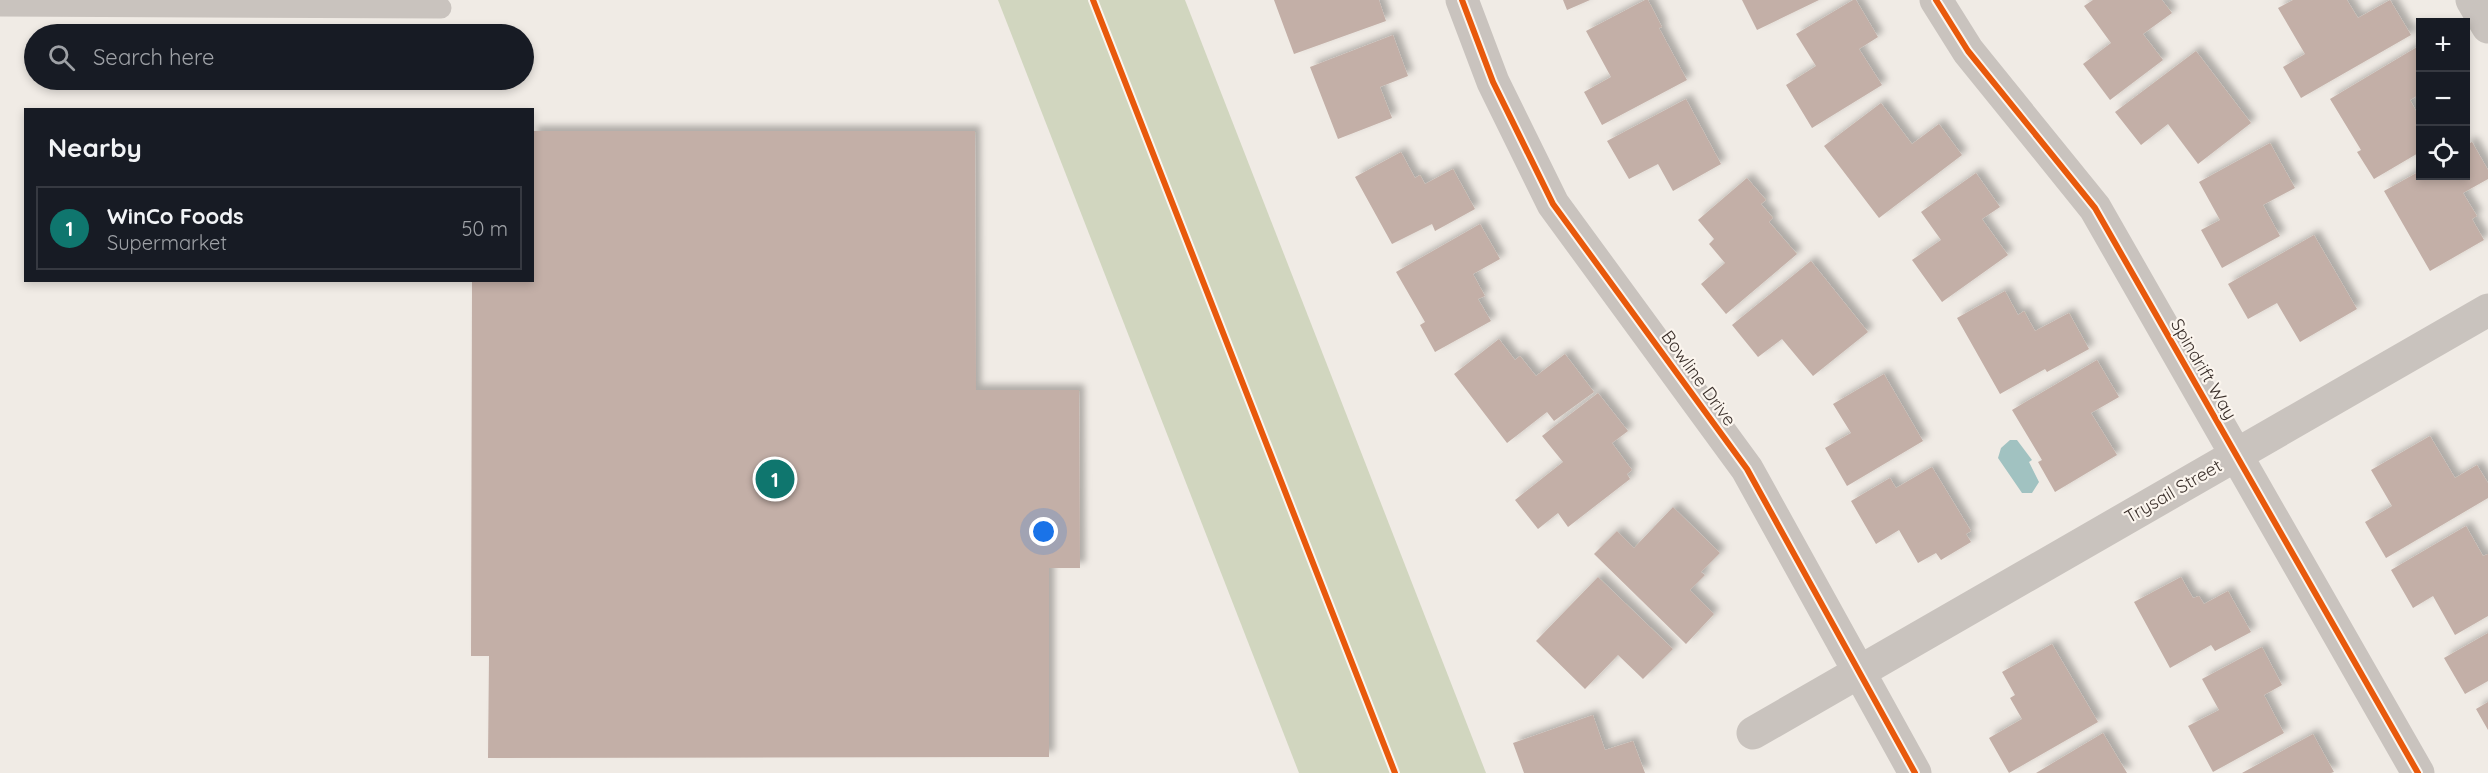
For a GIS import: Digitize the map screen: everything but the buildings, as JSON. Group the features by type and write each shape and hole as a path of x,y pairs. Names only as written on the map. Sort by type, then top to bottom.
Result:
{"street":[{"name":"Bowline Drive","path":"1462,0 1493,81 1553,204 1747,469 1915,773"},
{"name":"Spindrift Way","path":"1936,0 1968,51 2095,208 2418,773"},
{"path":"2472,0 2488,27"},
{"name":"Trysail Street","path":"1753,733 2488,310"}],"lane":[{"path":"0,6 441,8"}],"green space":[{"path":"998,0 1185,0 1486,773 1299,773"}],"water":[{"path":"2010,440 2017,440 2032,460 2029,462 2039,482 2032,493 2022,493 1998,458 2001,448"}],"cycle path":[{"path":"1093,0 1395,773"},
{"path":"1462,0 1493,82 1553,204 1747,469 1915,773"},
{"path":"1936,0 1968,51 2095,208 2418,773"}],"place":[{"name":"WinCo Foods","path":"775,479"}]}
